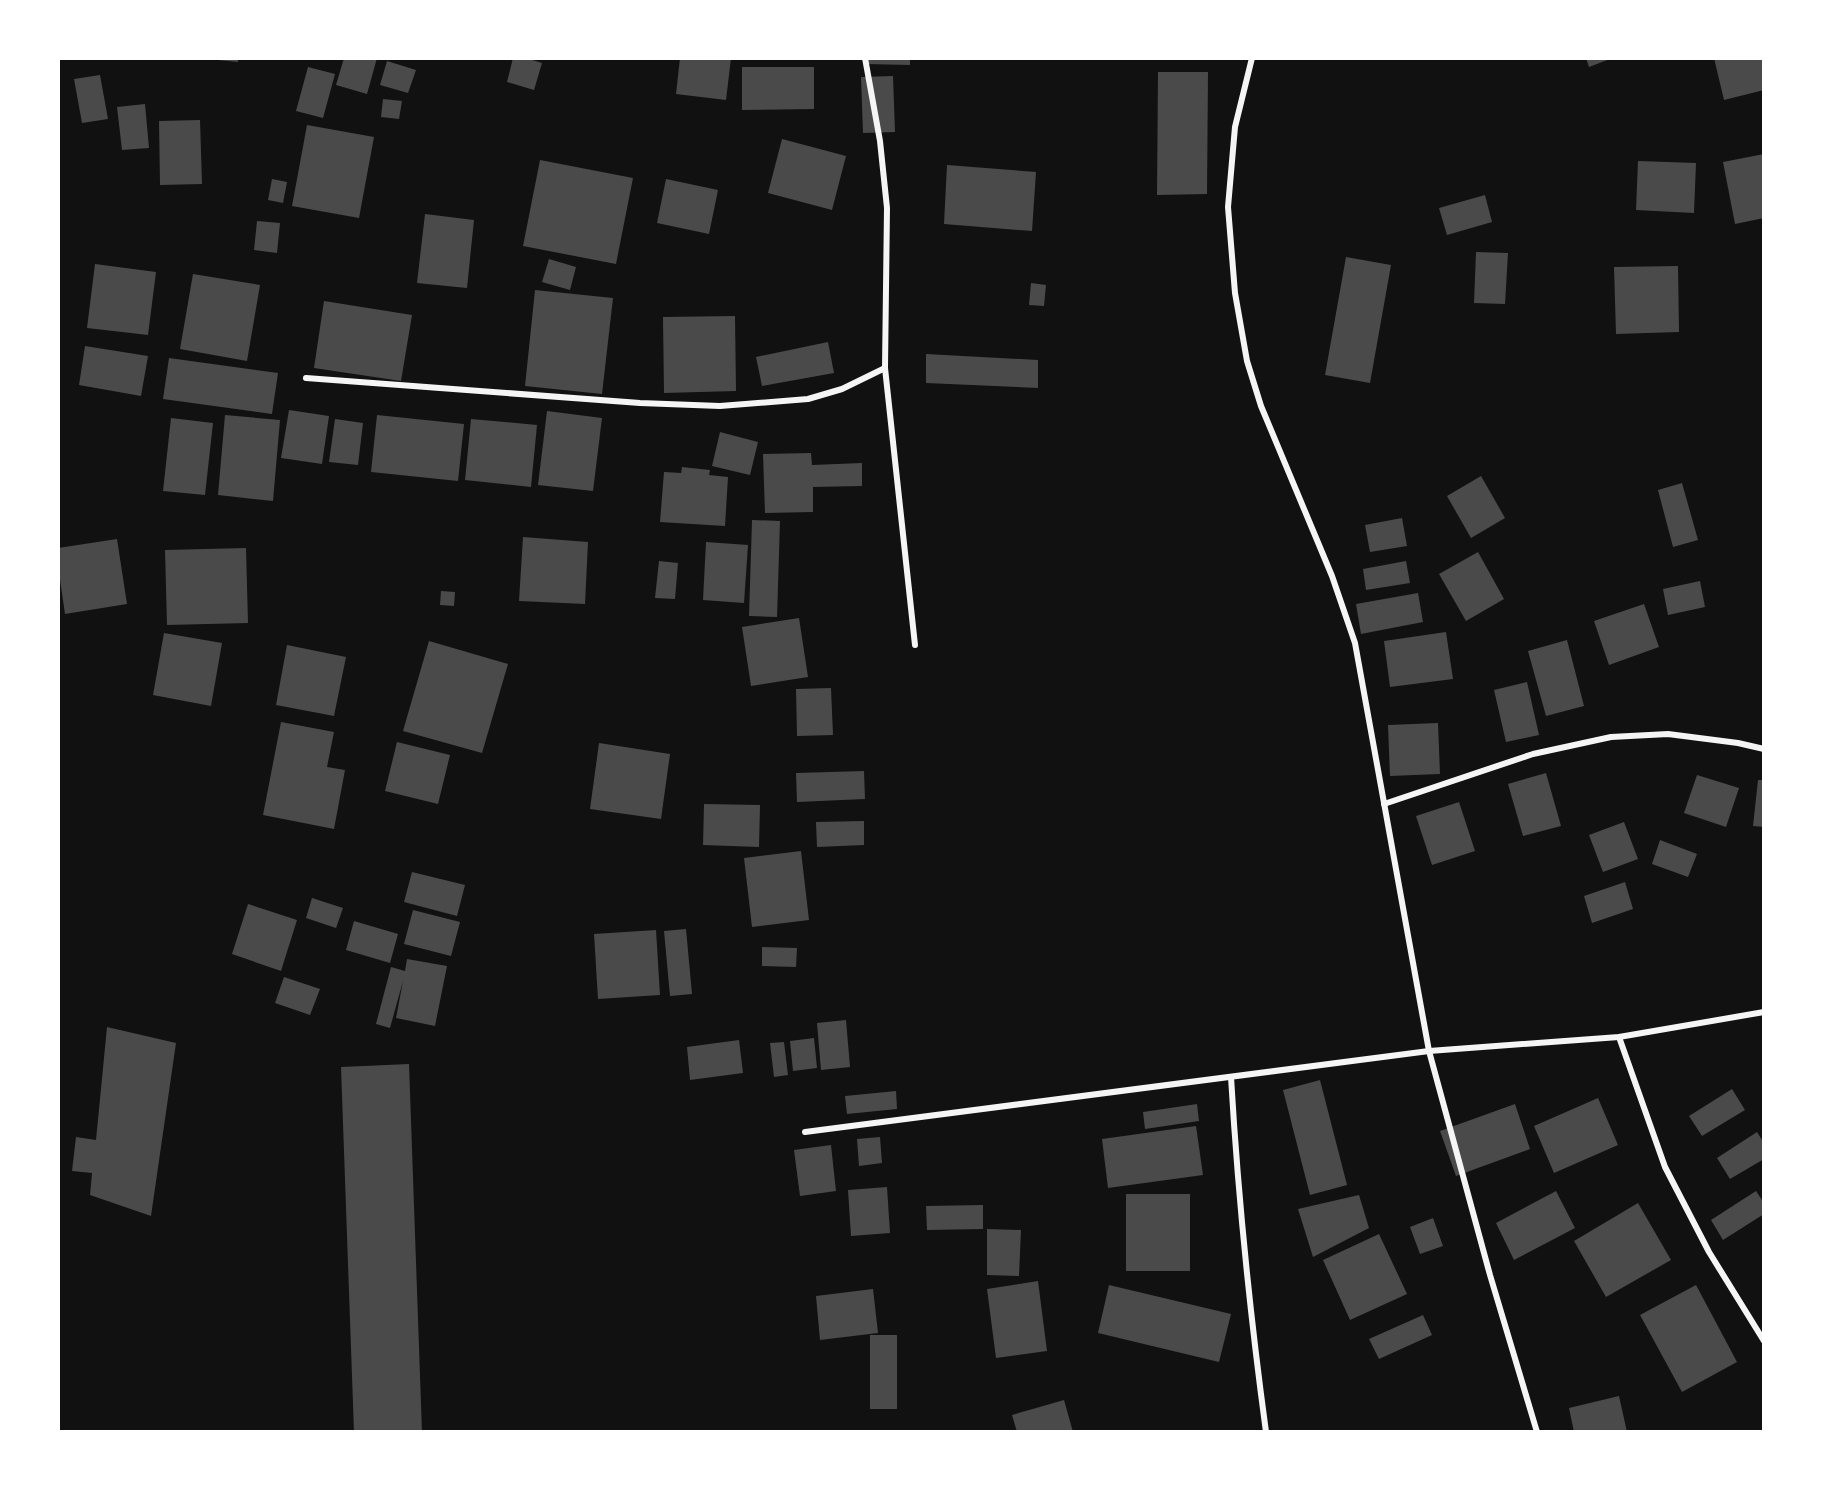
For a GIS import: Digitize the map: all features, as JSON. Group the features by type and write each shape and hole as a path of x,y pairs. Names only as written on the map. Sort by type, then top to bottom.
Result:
{"street":[{"path":"865,58 880,141 887,208 885,368 915,645"},
{"path":"1252,58 1235,127 1228,207 1235,293 1247,361 1261,406 1332,576 1355,644 1429,1051 1490,1275 1537,1431"},
{"path":"306,378 640,403 720,406 808,399 842,389 885,368"},
{"path":"1384,804 1533,754 1611,737 1668,734 1738,743 1764,749"},
{"path":"805,1132 1429,1051 1619,1037 1764,1012"},
{"path":"1619,1037 1665,1167 1709,1252 1764,1341"},
{"path":"1231,1077 1249,1306 1266,1431"}],"building":[{"path":"218,58 238,58 238,62 218,60"},
{"path":"344,58 377,58 367,94 336,85"},
{"path":"513,58 526,58 542,63 534,90 507,82"},
{"path":"680,58 731,58 726,100 676,94"},
{"path":"865,58 910,58 910,65 865,64"},
{"path":"1586,58 1610,58 1610,59 1589,67"},
{"path":"1714,58 1764,58 1764,90 1724,100"},
{"path":"387,61 416,70 408,93 380,85"},
{"path":"308,67 335,74 323,118 296,111"},
{"path":"742,67 814,67 814,109 742,110"},
{"path":"1158,72 1208,72 1207,194 1157,195"},
{"path":"100,75 108,119 82,123 74,79"},
{"path":"893,76 895,132 863,133 861,77"},
{"path":"383,99 402,101 399,119 381,117"},
{"path":"145,104 149,148 122,150 117,107"},
{"path":"200,120 202,184 160,185 159,121"},
{"path":"307,125 374,137 359,218 292,206"},
{"path":"782,139 846,156 832,210 768,193"},
{"path":"1764,154 1764,218 1735,224 1723,162"},
{"path":"540,160 633,178 616,264 523,246"},
{"path":"1638,161 1696,163 1694,213 1636,210"},
{"path":"947,165 1036,172 1032,231 944,224"},
{"path":"272,179 287,182 283,203 268,200"},
{"path":"666,179 718,190 709,234 657,223"},
{"path":"1485,195 1492,222 1447,235 1439,208"},
{"path":"425,214 474,220 467,288 417,283"},
{"path":"257,221 280,223 277,253 254,250"},
{"path":"1476,252 1508,253 1505,304 1474,303"},
{"path":"1346,257 1391,265 1370,383 1325,375"},
{"path":"549,259 576,267 570,290 542,282"},
{"path":"95,264 156,272 148,335 87,328"},
{"path":"1678,266 1679,332 1616,334 1614,267"},
{"path":"193,274 260,285 247,361 180,349"},
{"path":"1031,283 1046,285 1044,306 1029,305"},
{"path":"535,290 613,298 602,394 525,386"},
{"path":"324,301 412,315 401,381 314,368"},
{"path":"735,316 736,391 664,393 663,317"},
{"path":"828,342 834,373 762,386 756,357"},
{"path":"85,346 148,356 141,396 79,385"},
{"path":"926,354 1038,360 1038,388 926,383"},
{"path":"169,358 278,373 272,414 163,399"},
{"path":"289,410 329,416 322,464 281,458"},
{"path":"547,411 602,418 593,491 538,485"},
{"path":"225,415 280,420 273,501 218,495"},
{"path":"377,415 464,424 458,481 371,472"},
{"path":"171,418 213,423 205,495 163,491"},
{"path":"335,419 363,423 358,465 329,462"},
{"path":"471,419 537,425 531,487 465,480"},
{"path":"720,432 758,442 750,475 712,466"},
{"path":"811,453 812,465 862,463 862,486 813,487 813,512 765,513 763,454"},
{"path":"682,467 710,470 709,475 728,477 725,526 660,522 664,472 681,473"},
{"path":"1481,476 1505,518 1471,538 1447,496"},
{"path":"1682,483 1698,540 1673,547 1658,490"},
{"path":"1402,518 1407,546 1370,552 1365,525"},
{"path":"752,520 780,521 777,617 749,616"},
{"path":"523,537 588,542 585,604 519,601"},
{"path":"117,539 127,604 65,614 58,566 58,548"},
{"path":"706,542 748,545 744,603 703,600"},
{"path":"246,548 248,623 167,625 165,550"},
{"path":"1478,552 1504,599 1466,621 1439,574"},
{"path":"659,561 678,563 675,599 655,598"},
{"path":"1406,561 1410,583 1366,590 1363,569"},
{"path":"1700,581 1705,607 1668,615 1663,589"},
{"path":"441,591 455,592 454,606 440,605"},
{"path":"1418,593 1423,622 1361,634 1356,604"},
{"path":"1644,604 1659,647 1609,665 1594,621"},
{"path":"799,618 808,677 751,686 742,627"},
{"path":"1446,632 1453,679 1390,687 1384,641"},
{"path":"164,633 222,643 211,706 153,695"},
{"path":"1567,640 1584,706 1546,716 1528,651"},
{"path":"429,641 508,664 482,753 403,731"},
{"path":"287,645 346,657 334,716 276,705"},
{"path":"1527,682 1539,735 1506,742 1494,690"},
{"path":"831,688 833,735 797,736 796,689"},
{"path":"281,722 334,732 327,767 345,770 334,829 263,815"},
{"path":"1438,723 1440,774 1390,776 1388,725"},
{"path":"397,742 450,755 438,804 385,791"},
{"path":"599,743 670,754 661,819 590,809"},
{"path":"864,771 865,799 797,802 796,773"},
{"path":"1546,773 1561,826 1523,836 1508,784"},
{"path":"1697,775 1739,788 1726,827 1684,813"},
{"path":"1758,780 1764,780 1764,827 1753,826"},
{"path":"1459,802 1475,851 1432,865 1416,816"},
{"path":"704,804 760,805 759,847 703,845"},
{"path":"864,821 864,845 817,847 816,822"},
{"path":"1624,822 1638,859 1603,872 1589,835"},
{"path":"1660,840 1697,854 1688,877 1652,864"},
{"path":"801,851 809,920 752,927 744,858"},
{"path":"412,872 465,885 457,916 404,902"},
{"path":"1625,882 1633,909 1592,923 1584,896"},
{"path":"312,898 343,908 336,928 306,918"},
{"path":"248,904 297,920 281,971 232,954"},
{"path":"413,910 460,922 451,956 404,944"},
{"path":"354,921 398,934 390,963 346,950"},
{"path":"686,929 692,994 670,996 664,931"},
{"path":"656,930 660,995 598,999 594,934"},
{"path":"762,947 797,948 796,967 762,966"},
{"path":"407,959 447,966 435,1026 396,1018 403,981 390,1028 376,1024 391,967 405,971"},
{"path":"284,977 320,989 310,1015 275,1003"},
{"path":"846,1020 850,1067 821,1070 817,1023"},
{"path":"107,1027 176,1043 151,1216 90,1195 92,1173 72,1171 76,1137 96,1140"},
{"path":"814,1038 817,1068 793,1071 790,1041"},
{"path":"739,1040 743,1073 690,1080 687,1047"},
{"path":"784,1042 788,1075 774,1077 770,1043"},
{"path":"409,1064 422,1432 354,1432 341,1067"},
{"path":"1320,1080 1347,1185 1310,1195 1283,1090"},
{"path":"1732,1089 1745,1110 1702,1136 1689,1116"},
{"path":"896,1091 897,1109 847,1114 845,1096"},
{"path":"1598,1098 1618,1145 1554,1173 1534,1126"},
{"path":"1197,1104 1199,1121 1145,1129 1143,1112"},
{"path":"1515,1104 1530,1149 1456,1176 1440,1131"},
{"path":"1196,1126 1203,1175 1108,1188 1102,1139"},
{"path":"1757,1132 1764,1143 1764,1159 1730,1179 1717,1158"},
{"path":"880,1137 882,1163 859,1166 857,1139"},
{"path":"831,1145 836,1191 800,1196 794,1150"},
{"path":"887,1187 890,1233 851,1236 848,1190"},
{"path":"1556,1191 1575,1228 1514,1260 1496,1223"},
{"path":"1756,1191 1764,1203 1764,1214 1723,1240 1711,1220"},
{"path":"1126,1194 1190,1194 1190,1271 1126,1271"},
{"path":"1359,1195 1369,1228 1313,1257 1298,1209"},
{"path":"1638,1203 1671,1260 1606,1297 1574,1241"},
{"path":"983,1205 983,1229 927,1230 926,1206"},
{"path":"1433,1218 1443,1246 1420,1254 1410,1227"},
{"path":"987,1229 1021,1230 1019,1276 987,1275"},
{"path":"1379,1234 1407,1294 1350,1320 1323,1260"},
{"path":"1038,1281 1047,1351 996,1358 987,1289"},
{"path":"1109,1285 1231,1314 1219,1362 1098,1333"},
{"path":"1696,1285 1737,1362 1682,1392 1640,1315"},
{"path":"873,1289 878,1333 820,1340 816,1296"},
{"path":"1423,1315 1432,1335 1379,1359 1369,1339"},
{"path":"870,1335 897,1335 897,1409 870,1409"},
{"path":"1619,1396 1627,1432 1574,1432 1569,1408"},
{"path":"1064,1400 1073,1432 1017,1432 1012,1415"}]}
